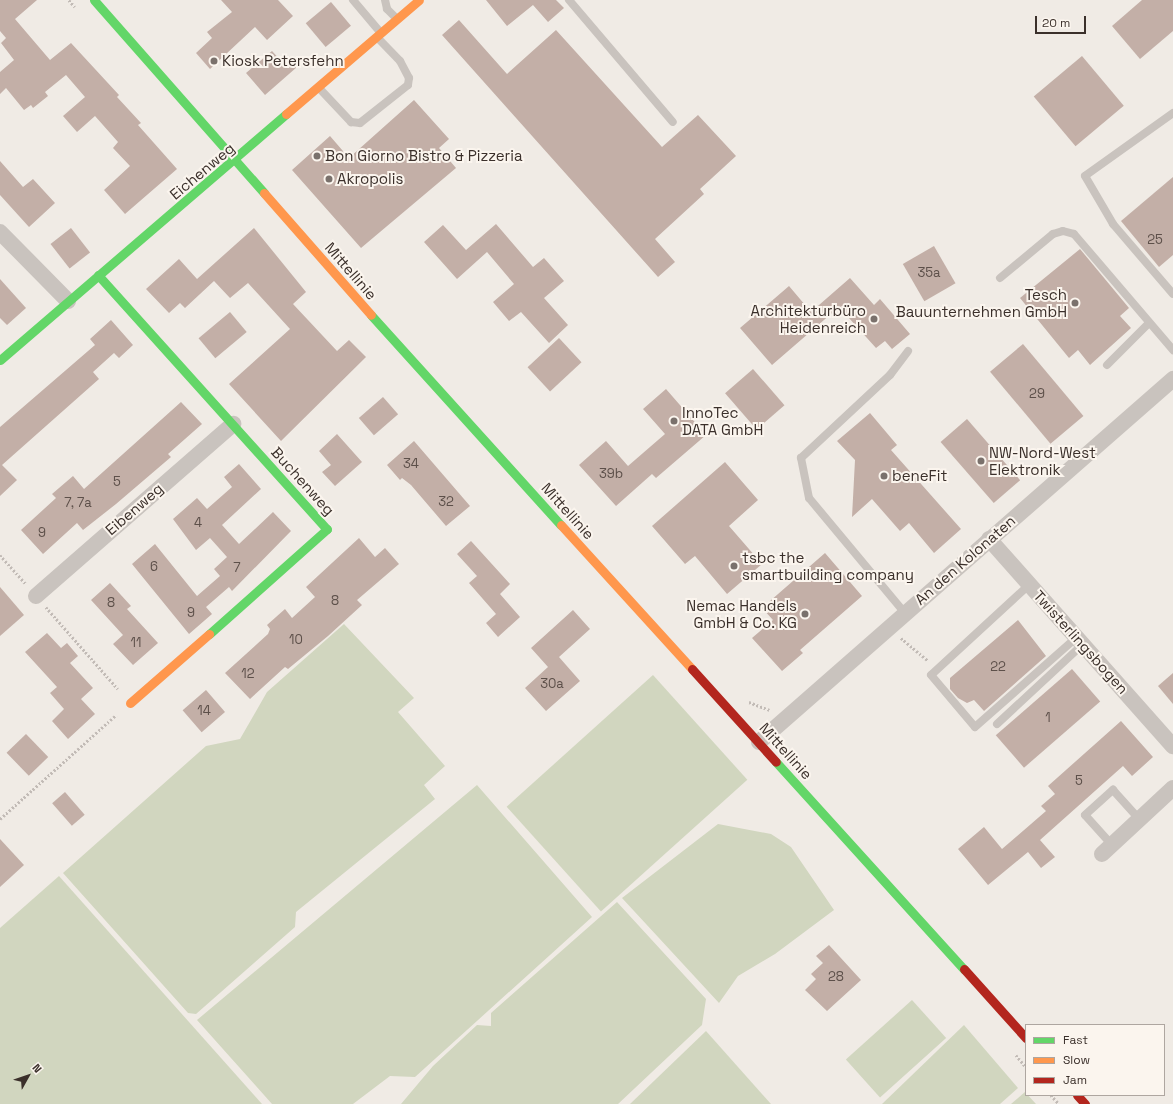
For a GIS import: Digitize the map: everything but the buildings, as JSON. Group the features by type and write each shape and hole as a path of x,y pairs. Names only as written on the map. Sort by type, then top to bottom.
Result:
{"street":[{"name":"Mittellinie","path":"94,0 236,161 1025,1037"},
{"name":"Eichenweg","path":"0,360 98,275 236,161 419,0"},
{"path":"0,232 68,301"},
{"name":"Buchenweg","path":"98,275 327,529 130,702"},
{"name":"An den Kolonaten","path":"758,742 904,612 1173,379"},
{"name":"Eibenweg","path":"36,596 233,424"},
{"name":"Twisterlingsbogen","path":"989,539 1173,746"},
{"path":"1107,849 1173,788"},
{"path":"1079,1096 1085,1104"}],"lane":[{"path":"319,88 351,122 360,123 408,85 409,78 400,61 354,0"},
{"path":"385,0 387,9 397,20"},
{"path":"569,0 673,122"},
{"path":"1173,113 1085,176 1113,224 1173,294"},
{"path":"1000,278 1053,234 1063,231 1074,234 1173,350"},
{"path":"1107,365 1149,323"},
{"path":"904,612 808,498 801,458 890,375 908,351"},
{"path":"1030,584 931,674 975,727 1080,641"},
{"path":"997,724 1080,641"},
{"path":"1107,849 1085,815 1113,790 1139,819"}],"path":[{"path":"0,555 130,702 0,819"},
{"path":"896,634 938,669"},
{"path":"1052,1096 1059,1104"}],"green space":[{"path":"344,624 414,698 398,712 445,766 424,785 435,799 296,912 295,927 196,1014 188,1013 63,873 206,746 240,739 267,692"},
{"path":"653,675 747,780 601,912 507,807"},
{"path":"477,785 592,917 415,1077 390,1076 353,1104 272,1104 197,1020"},
{"path":"718,824 771,834 791,847 834,910 775,954 738,976 719,1003 622,898"},
{"path":"59,876 262,1104 0,1104 0,928"},
{"path":"617,902 706,999 702,1025 618,1104 401,1104 433,1066 477,1025 491,1026 491,1013"},
{"path":"912,1000 946,1038 880,1097 846,1060"},
{"path":"964,1025 1018,1088 1000,1104 882,1104"},
{"path":"706,1031 771,1104 630,1104"},
{"path":"1025,1092 1025,1096 1029,1096 1036,1104 1011,1104"}],"traffic: fast":[{"path":"94,0 264,193"},
{"path":"0,360 286,114"},
{"path":"98,275 327,529 209,634"},
{"path":"371,315 561,525"},
{"path":"776,762 964,969"}],"traffic: slow":[{"path":"286,114 419,0"},
{"path":"264,193 371,315"},
{"path":"561,525 692,669"},
{"path":"130,703 209,634"}],"traffic: jam":[{"path":"692,669 776,762"},
{"path":"964,969 1025,1037"},
{"path":"1078,1096 1085,1104"}],"place":[{"name":"Kiosk Petersfehn","path":"214,61"},
{"name":"Bon Giorno Bistro & Pizzeria","path":"317,156"},
{"name":"Akropolis","path":"329,179"},
{"name":"Tesch Bauunternehmen GmbH","path":"1075,303"},
{"name":"Architekturbüro Heidenreich","path":"874,319"},
{"name":"InnoTec DATA GmbH","path":"674,421"},
{"name":"NW-Nord-West Elektronik","path":"981,461"},
{"name":"beneFit","path":"884,476"},
{"name":"tsbc the smartbuilding company","path":"734,566"},
{"name":"Nemac Handels GmbH & Co. KG","path":"805,614"}]}
